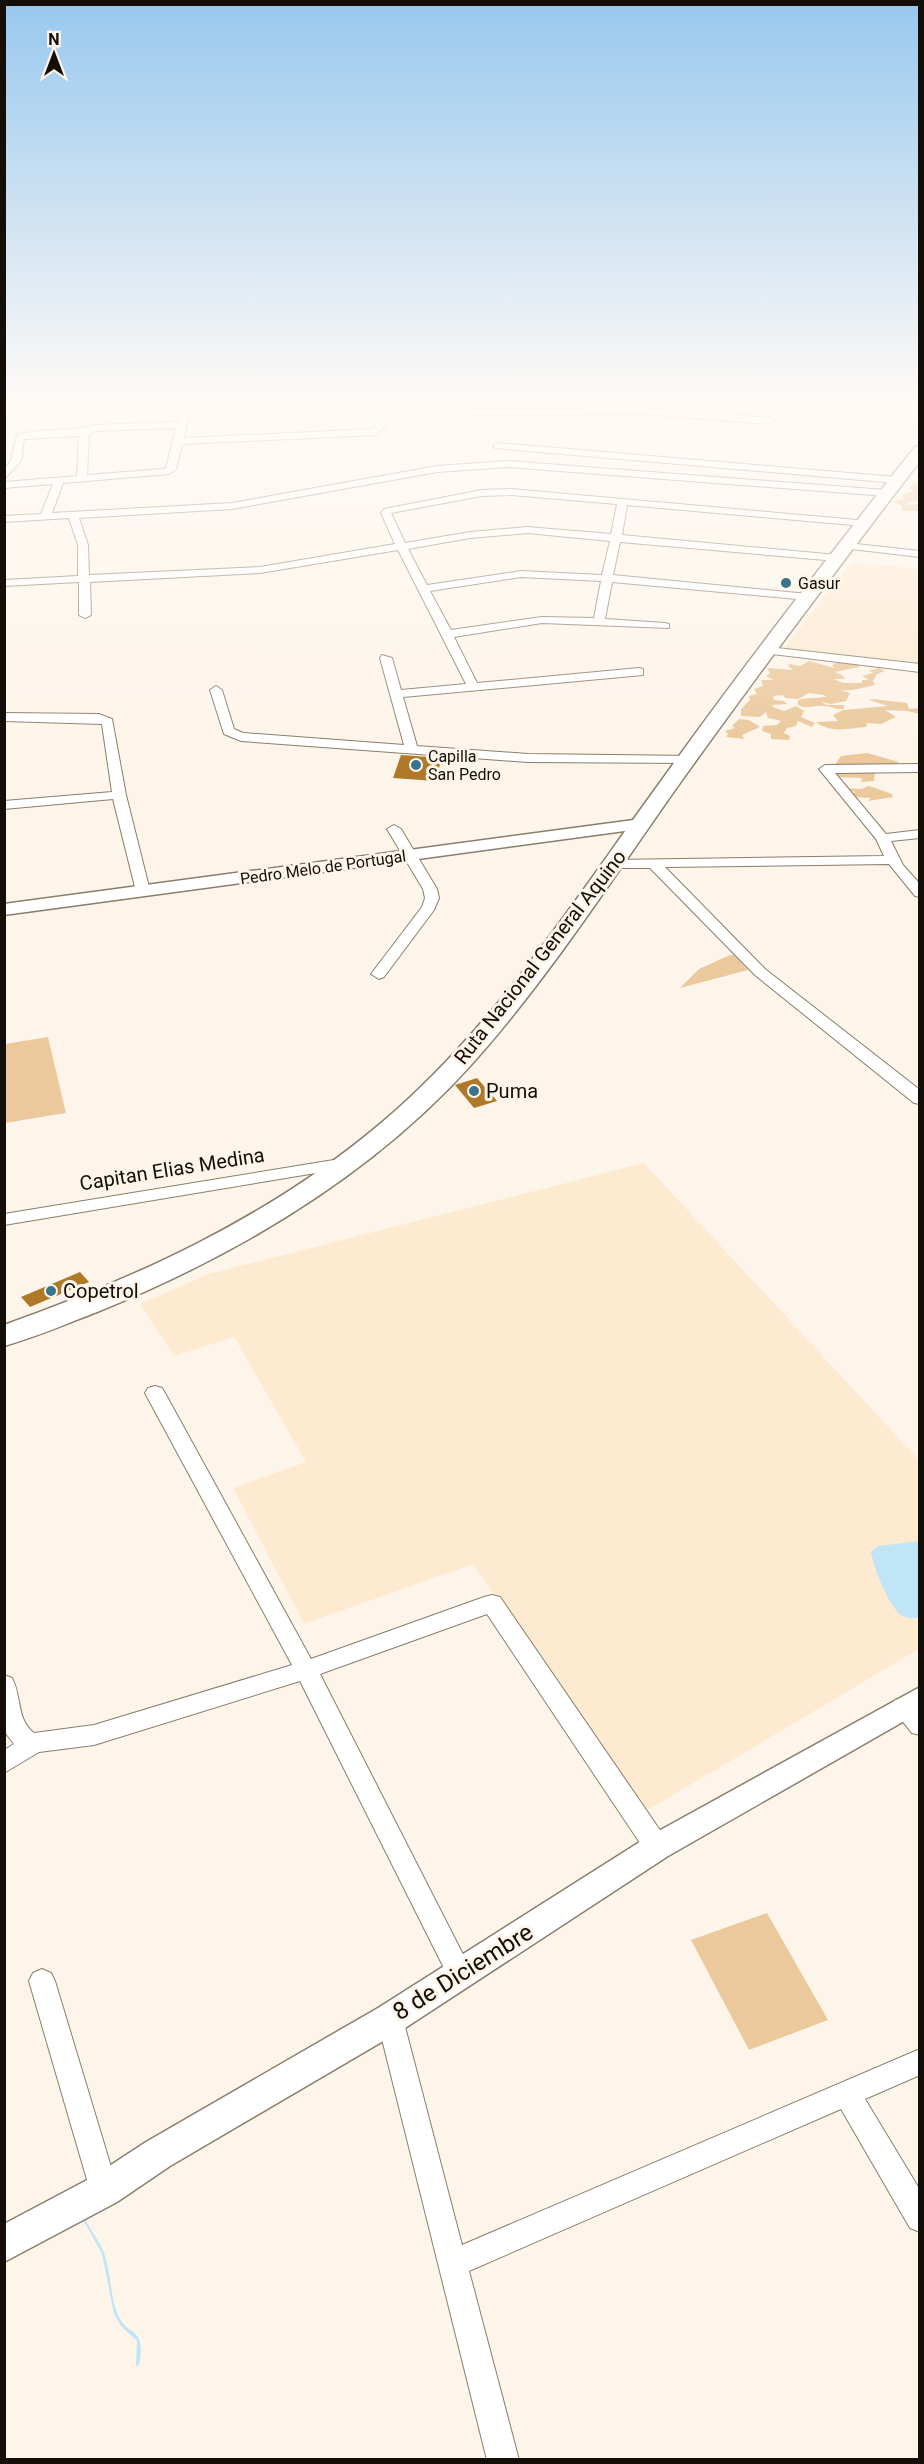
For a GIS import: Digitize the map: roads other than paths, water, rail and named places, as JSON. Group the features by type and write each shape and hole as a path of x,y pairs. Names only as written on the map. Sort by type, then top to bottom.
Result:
{"highway":[{"name":"Ruta Nacional General Aquino","path":"4,1336 87,1307 172,1269 279,1210 347,1163 419,1102 478,1042 614,864 641,824 872,512"}],"street":[{"path":"45,517 47,512"},
{"path":"4,519 126,512"},
{"path":"388,512 386,513 401,547 449,634 473,687"},
{"path":"599,622 606,578 621,512"},
{"path":"743,512 864,523"},
{"path":"73,515 83,545 85,615"},
{"path":"4,582 260,570 508,530 842,552 920,554"},
{"path":"424,589 521,574 606,578 808,597"},
{"path":"449,634 542,620 665,626"},
{"path":"768,651 920,668"},
{"path":"386,658 411,748"},
{"path":"396,694 639,672"},
{"path":"216,690 228,731 241,737 528,758 689,759"},
{"path":"4,717 105,719 108,722 119,795 143,891"},
{"path":"920,768 825,769 882,838 894,860 920,892"},
{"path":"4,805 119,795"},
{"name":"Pedro Melo de Portugal","path":"4,910 641,824"},
{"path":"380,974 429,907 432,898 430,889 394,829"},
{"path":"882,838 920,834"},
{"path":"614,864 894,860"},
{"path":"654,864 760,972 920,1099"},
{"name":"Capitan Elias Medina","path":"4,1220 347,1163"},
{"path":"155,1393 306,1670 460,1974"},
{"path":"4,1684 12,1719 19,1736 24,1741 34,1743 94,1735 306,1670 492,1603 657,1847"},
{"name":"8 de Diciembre","path":"4,2244 104,2190 158,2154 390,2019 657,1847 914,1710"},
{"path":"4,1763 34,1743"},
{"path":"42,1981 104,2190"},
{"path":"390,2019 503,2460"},
{"path":"454,2263 920,2062"},
{"path":"848,2095 920,2218"}],"water":[{"path":"919,1541 919,1618 907,1618 901,1615 891,1603 878,1576 871,1552 878,1546"},
{"path":"83,2211 104,2253 117,2313 121,2321 138,2337 141,2352 139,2365 136,2366 137,2341 121,2326 114,2314 102,2254 80,2214"}],"place":[{"name":"Gasur","path":"786,583"},
{"name":"Capilla San Pedro","path":"416,765"},
{"name":"Puma","path":"474,1091"},
{"name":"Copetrol","path":"51,1291"}]}
